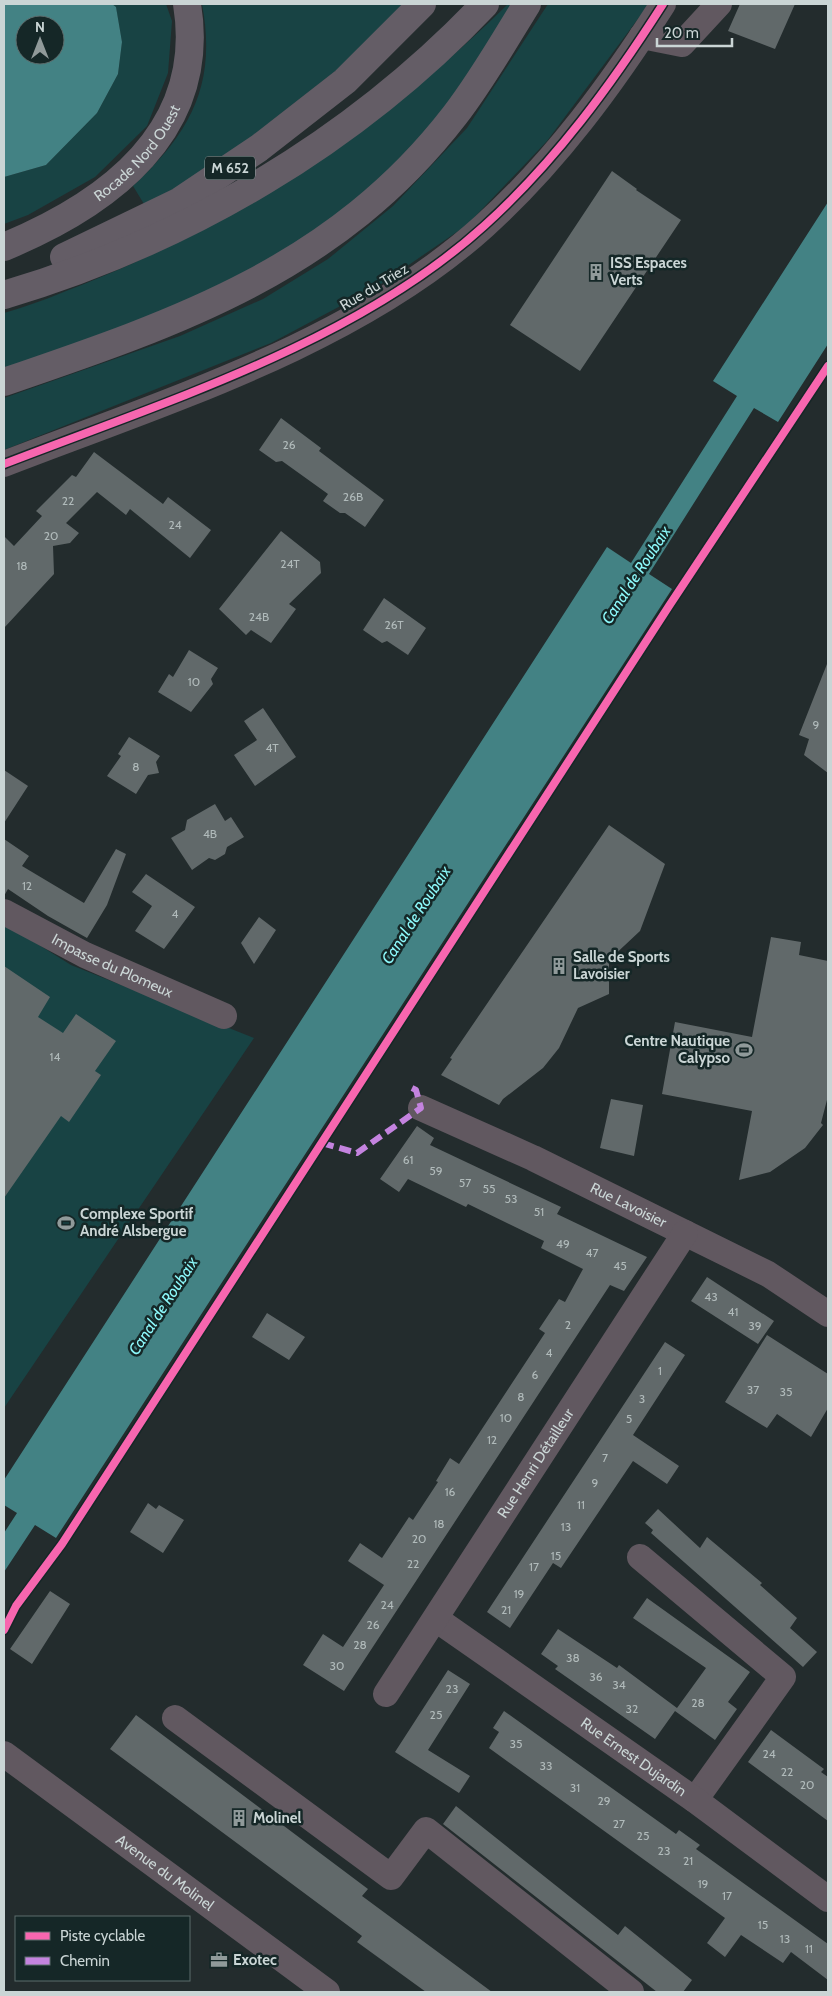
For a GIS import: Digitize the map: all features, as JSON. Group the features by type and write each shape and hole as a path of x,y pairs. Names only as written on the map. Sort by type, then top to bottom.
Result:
{"highway":[{"name":"Rocade Nord Ouest","path":"4,247 76,212 112,188 144,155 166,125 180,94 189,61 190,24 187,4"},
{"name":"M 652","path":"4,280 104,239 202,188 292,124 346,81 422,4"},
{"path":"4,295 127,251 229,201 280,171 383,100 453,38 485,4"},
{"path":"4,382 181,317 272,273 323,242 386,190 436,138 484,75 527,4"}],"street":[{"name":"Rue du Triez","path":"4,464 260,363 337,326 399,290 483,228 522,190 593,106 663,4"},
{"path":"642,36 682,44 718,4"},
{"name":"Impasse du Plomeux","path":"4,912 85,955 224,1016"},
{"name":"Rue Lavoisier","path":"421,1108 533,1158 768,1274 828,1314"},
{"name":"Rue Henri Détailleur","path":"386,1694 685,1234"},
{"path":"640,1557 784,1677 695,1800"},
{"name":"Rue Ernest Dujardin","path":"436,1619 695,1800 828,1899"},
{"path":"175,1718 391,1877 426,1830 632,1992"},
{"name":"Avenue du Molinel","path":"4,1754 327,1992"}],"shaded area":[{"path":"112,4 166,4 172,21 168,73 147,126 95,177 28,215 4,224 4,177 46,165 97,113 118,74 122,42 116,8"},
{"path":"202,4 404,4 351,59 205,173 144,204 133,186 170,146 184,126 195,105 202,83 206,59 206,33"},
{"path":"508,4 514,4 480,63 423,134 363,196 287,252 178,307 4,369 4,313 57,295 147,257 204,229 259,197 312,164 364,127 462,47"},
{"path":"548,4 649,4 547,141 467,225 378,286 271,343 4,450 4,398 180,336 263,299 328,259 393,206 467,128"},
{"name":"Complexe Sportif André Alsbergue","path":"4,923 71,965 254,1038 4,1408"}],"water":[{"path":"4,4 112,4 116,7 122,42 118,74 97,113 46,165 4,177"},
{"name":"Canal de Roubaix","path":"828,202 828,344 778,422 754,408 649,574 672,589 56,1538 35,1525 4,1572 4,1533 17,1513 4,1505 4,1480 607,547 631,563 737,396 713,381"}],"building":[{"path":"740,4 795,4 775,49 728,31"},
{"name":"ISS Espaces Verts","path":"612,171 636,190 681,220 580,371 510,325"},
{"path":"281,418 321,448 319,451 384,500 365,527 323,501 328,494 282,461 276,462 259,450"},
{"path":"94,452 163,504 168,497 211,530 190,558 130,509 126,515 97,492 66,523 79,533 70,543 53,546 54,574 4,628 4,536 14,546 42,516 36,511 72,475 76,477"},
{"path":"281,531 320,562 321,573 289,604 296,609 271,643 251,630 246,635 219,609"},
{"path":"384,598 426,628 408,655 387,641 382,643 363,630"},
{"path":"189,650 218,668 211,679 213,684 191,712 158,692 169,674 173,677"},
{"path":"827,664 828,773 804,755 809,739 799,735"},
{"path":"263,708 296,757 255,786 234,755 257,740 244,721"},
{"path":"129,737 160,756 156,762 159,773 148,775 136,794 107,776 121,756 118,754"},
{"path":"4,770 28,786 4,823"},
{"path":"215,804 225,821 231,817 244,837 227,847 225,854 215,860 209,858 192,870 171,838 185,830 187,820"},
{"name":"Salle de Sports Lavoisier","path":"609,825 665,864 640,931 609,960 609,994 578,1008 559,1048 543,1068 503,1099 499,1105 441,1075 452,1059 450,1058"},
{"path":"4,839 29,856 22,866 84,903 116,849 126,854 107,905 87,938 48,916 8,889 4,896"},
{"path":"146,874 195,907 164,949 135,931 152,906 132,892"},
{"path":"259,917 276,930 254,964 241,943"},
{"name":"Centre Nautique Calypso","path":"771,937 801,942 799,955 828,961 828,1096 821,1123 823,1125 805,1148 770,1172 739,1180 752,1111 662,1094 675,1022 752,1037"},
{"path":"4,966 50,997 38,1017 63,1033 76,1014 116,1041 95,1071 101,1075 69,1122 61,1116 4,1198"},
{"path":"611,1099 643,1105 634,1156 600,1148"},
{"path":"417,1126 434,1138 430,1145 561,1207 557,1214 647,1257 624,1291 610,1285 344,1691 303,1665 323,1634 343,1647 384,1585 348,1561 360,1543 382,1558 409,1517 413,1520 438,1482 436,1481 450,1458 459,1464 545,1333 539,1329 559,1299 565,1302 583,1269 541,1248 544,1241 468,1204 466,1207 408,1179 399,1192 380,1179"},
{"path":"707,1277 774,1321 758,1344 691,1301"},
{"path":"267,1313 305,1337 289,1360 252,1337"},
{"path":"767,1335 828,1374 828,1408 811,1437 777,1414 767,1428 725,1402"},
{"path":"665,1342 685,1355 633,1435 679,1466 667,1484 633,1461 561,1568 553,1563 510,1628 487,1612"},
{"path":"148,1503 156,1509 159,1505 184,1520 163,1553 130,1532"},
{"path":"658,1509 700,1548 707,1537 762,1583 760,1585 797,1618 790,1628 817,1652 803,1667 651,1533 653,1530 645,1523"},
{"path":"50,1591 70,1604 32,1664 10,1649"},
{"path":"647,1598 750,1672 728,1702 737,1709 715,1740 675,1711 655,1739 555,1669 558,1666 541,1654 558,1629 617,1668 619,1665 677,1708 706,1668 633,1618"},
{"path":"448,1670 470,1684 428,1750 470,1776 459,1793 395,1752"},
{"path":"504,1711 676,1834 679,1830 700,1845 696,1849 828,1944 828,1980 791,1952 783,1963 741,1935 725,1957 707,1943 725,1918 489,1748 499,1732 493,1728"},
{"name":"Molinel","path":"136,1715 368,1889 362,1896 492,1992 426,1992 357,1942 362,1936 110,1749"},
{"path":"771,1730 824,1769 821,1772 828,1777 828,1821 748,1762"},
{"path":"456,1806 618,1935 625,1926 692,1980 683,1992 657,1992 443,1824"}],"marked path":[{"path":"322,1143 357,1153 421,1108 416,1090 412,1088"}],"cycle path":[{"path":"4,464 256,366 318,336 377,304 433,267 484,226 535,176 603,93 663,4"},
{"path":"4,1630 16,1606 62,1544 669,606 828,366"}],"place":[{"name":"ISS Espaces Verts","path":"596,272"},
{"name":"Salle de Sports Lavoisier","path":"559,966"},
{"name":"Centre Nautique Calypso","path":"744,1050"},
{"name":"Complexe Sportif André Alsbergue","path":"66,1223"},
{"name":"Molinel","path":"239,1818"},
{"name":"Exotec","path":"219,1960"}]}
